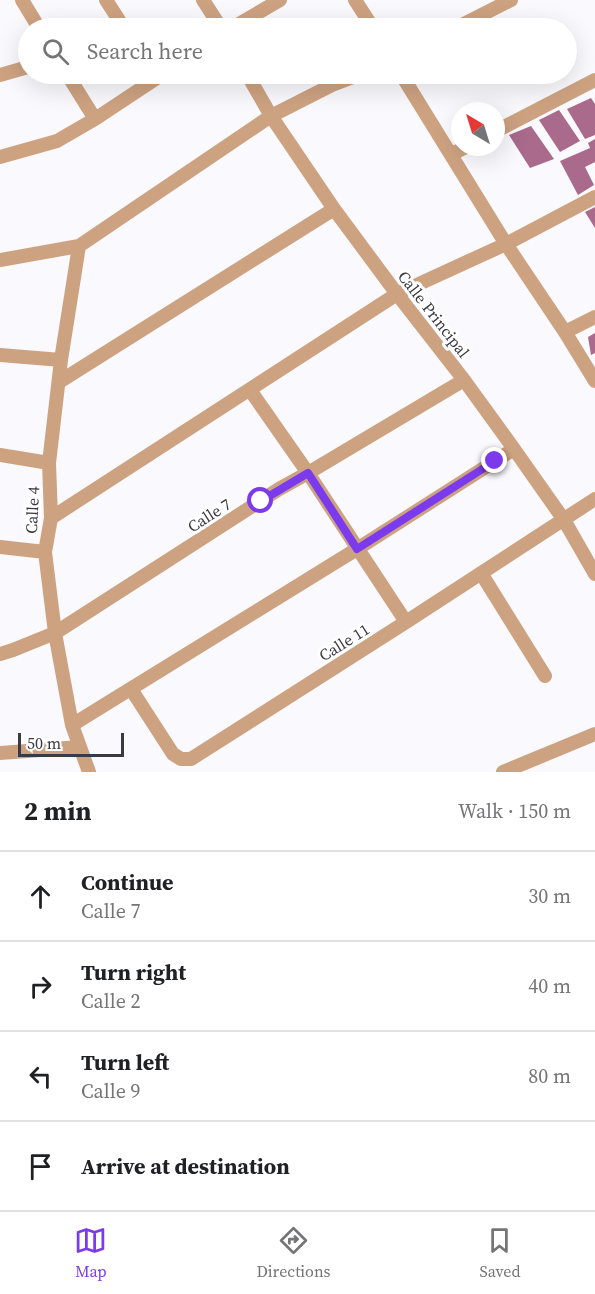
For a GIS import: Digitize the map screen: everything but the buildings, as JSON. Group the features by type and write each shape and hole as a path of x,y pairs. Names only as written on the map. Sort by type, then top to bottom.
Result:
{"street":[{"path":"22,0 33,18"},
{"path":"106,0 118,18"},
{"path":"203,0 215,18"},
{"path":"249,18 280,0"},
{"path":"355,0 367,18"},
{"path":"476,18 511,0"},
{"path":"0,75 18,70"},
{"path":"505,127 595,80"},
{"path":"73,84 95,119"},
{"path":"0,156 57,141 95,119 144,84"},
{"name":"Calle Principal","path":"253,84 271,116 334,209 464,380 564,520 595,574"},
{"path":"0,260 79,246 271,116 335,84"},
{"path":"407,84 451,152"},
{"path":"453,156 506,244 595,381"},
{"path":"51,518 397,294 506,244 595,197"},
{"path":"59,382 334,209"},
{"name":"Calle 4","path":"79,246 61,360 49,463 51,518 45,552 55,633 72,725 89,772"},
{"path":"565,333 595,317"},
{"path":"0,355 61,360"},
{"name":"Calle 7","path":"0,654 55,633 279,489 464,380"},
{"path":"250,390 308,473 406,622"},
{"path":"72,725 514,449"},
{"path":"0,455 49,463"},
{"name":"Calle 11","path":"130,689 173,754 181,759 191,759 595,499"},
{"path":"0,547 45,552"},
{"path":"481,573 545,676"},
{"path":"502,772 595,734"},
{"path":"0,753 80,747"}],"route":[{"path":"261,501 308,473 357,549 495,461"}]}
